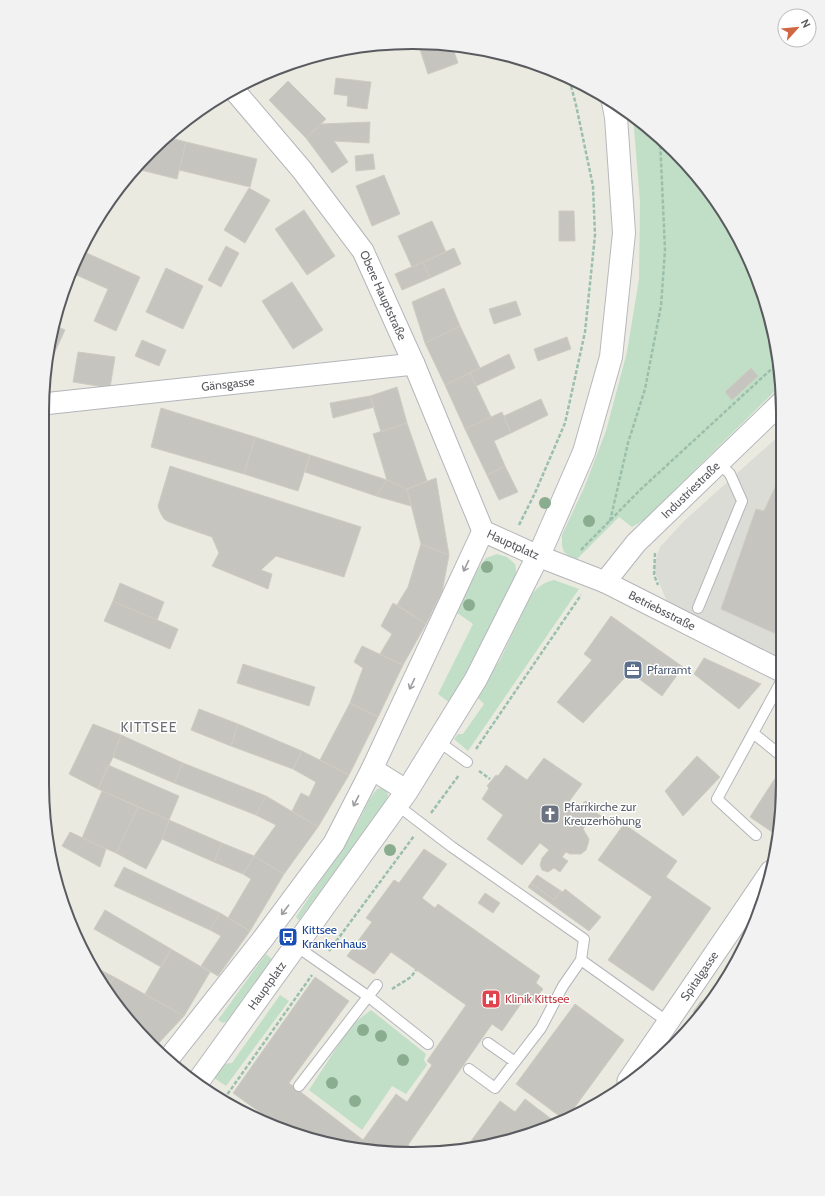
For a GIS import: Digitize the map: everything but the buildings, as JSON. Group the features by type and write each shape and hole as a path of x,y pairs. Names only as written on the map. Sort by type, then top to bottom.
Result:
{"street":[{"name":"Obere Hauptstraße","path":"238,94 302,170 363,251 414,364 483,531"},
{"path":"538,556 584,452 611,357 624,232 615,110"},
{"name":"Gänsgasse","path":"49,403 414,364"},
{"name":"Industriestraße","path":"605,582 636,543 776,408"},
{"name":"Hauptplatz","path":"171,1055 262,940 334,844 372,769 483,531 538,556 476,679 402,798 200,1078"},
{"name":"Betriebsstraße","path":"538,556 605,582 776,668"},
{"path":"372,769 402,798"},
{"name":"Spitalgasse","path":"634,1072 761,887"}],"lane":[{"path":"698,608 742,501 730,474 719,463"},
{"path":"756,835 717,799 776,691"},
{"path":"753,733 776,752"},
{"path":"438,741 468,762"},
{"path":"402,798 452,847 584,939 581,960 563,986 541,1028 495,1088 469,1069"},
{"path":"296,946 371,999 428,1044"},
{"path":"581,960 668,1022"},
{"path":"299,1086 371,999 377,985"},
{"path":"488,1043 515,1062"}],"path":[{"path":"509,543 535,493 565,423 584,332 595,235 593,186 571,85"},
{"path":"610,521 628,443 645,389 661,306 665,250 660,146"},
{"path":"565,566 640,490 773,367"},
{"path":"371,999 411,977 416,970"}],"shaded area":[{"path":"776,438 776,658 668,604 653,568 660,547 684,521"}],"green space":[{"path":"634,124 670,155 701,191 715,211 739,252 757,296 764,318 773,365 775,391 644,520 632,527 619,517 577,559 564,552 562,546 562,535 584,488 606,431 627,352 639,279 640,202"},
{"path":"497,554 507,557 515,564 517,576 450,703 438,694 473,624 456,612 478,569 486,558"},
{"path":"554,580 579,589 468,751 454,739 458,734 463,734 484,704 476,696 500,660 531,595 541,585"},
{"path":"382,788 387,791 388,796 386,803 299,920 296,917 356,826 371,797 377,789"},
{"path":"266,954 272,959 227,1021 223,1023 218,1020"},
{"path":"280,995 289,1001 226,1086 214,1078 224,1064 232,1063"},
{"path":"371,1010 426,1054 424,1060 427,1065 406,1094 392,1086 362,1130 309,1090 354,1023"}],"place":[{"name":"Pfarramt","path":"633,670"},
{"name":"Pfarrkirche zur Kreuzerhöhung","path":"550,814"},
{"name":"Kittsee Krankenhaus","path":"288,937"},
{"name":"Klinik Kittsee","path":"491,999"}],"district":[{"name":"KITTSEE","path":"149,727"}]}
